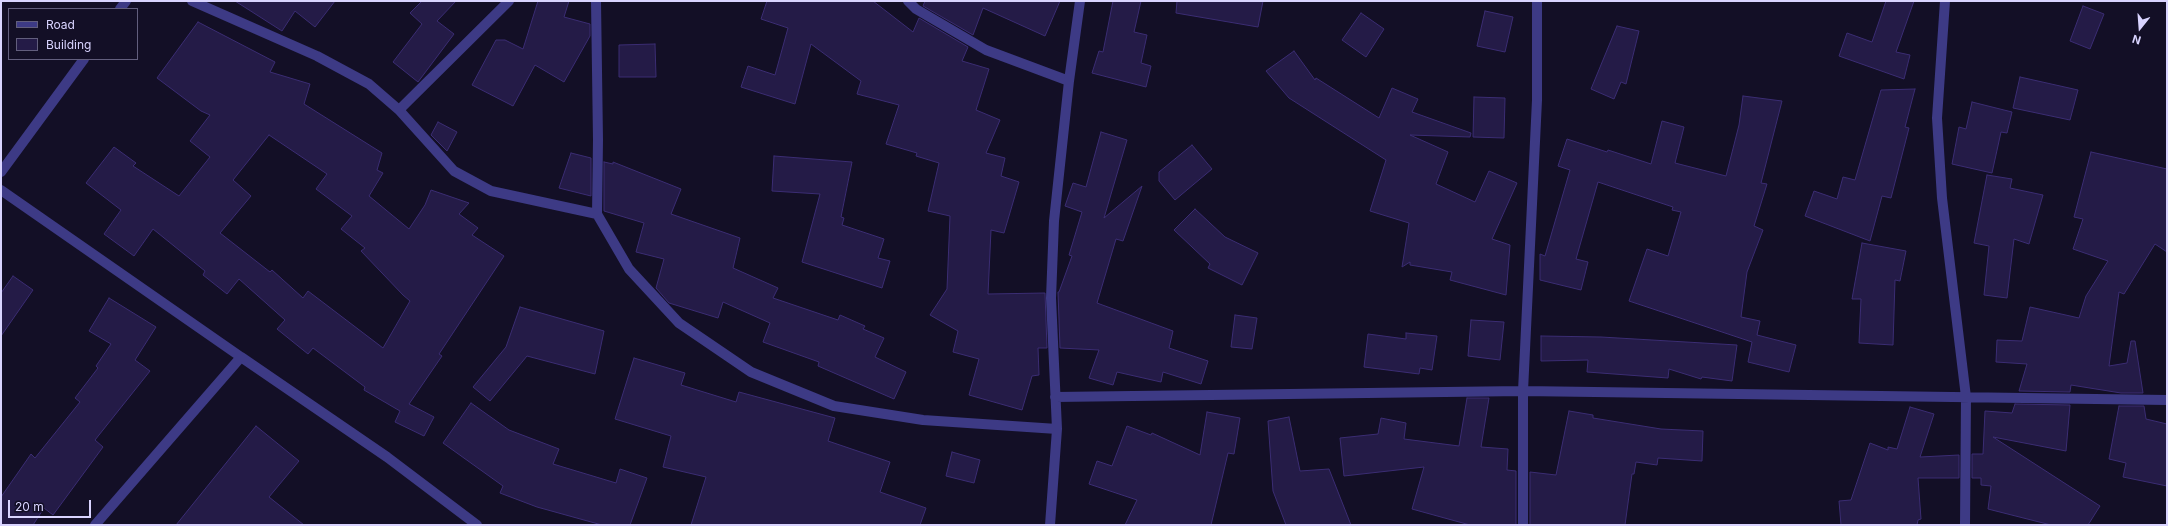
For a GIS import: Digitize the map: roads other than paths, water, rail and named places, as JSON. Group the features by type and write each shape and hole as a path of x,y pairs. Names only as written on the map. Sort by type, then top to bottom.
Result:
{"street":[{"path":"192,1 317,56 369,84 399,110 454,172 491,191 597,214"},
{"path":"399,110 509,1"},
{"path":"596,1 598,140 597,214 629,269 679,323 751,372 834,406 923,420 1057,429"},
{"path":"908,1 916,9 986,50 1069,81"},
{"path":"1050,525 1057,429 1051,290 1054,221 1069,81 1080,1"},
{"path":"1523,525 1523,391 1537,100 1537,1"},
{"path":"1945,1 1937,118 1942,198 1966,397 1966,525"},
{"path":"1,172 83,60"},
{"path":"1,190 388,457 477,525"},
{"path":"94,525 241,357"},
{"path":"1055,396 1523,391 2167,400"}]}
